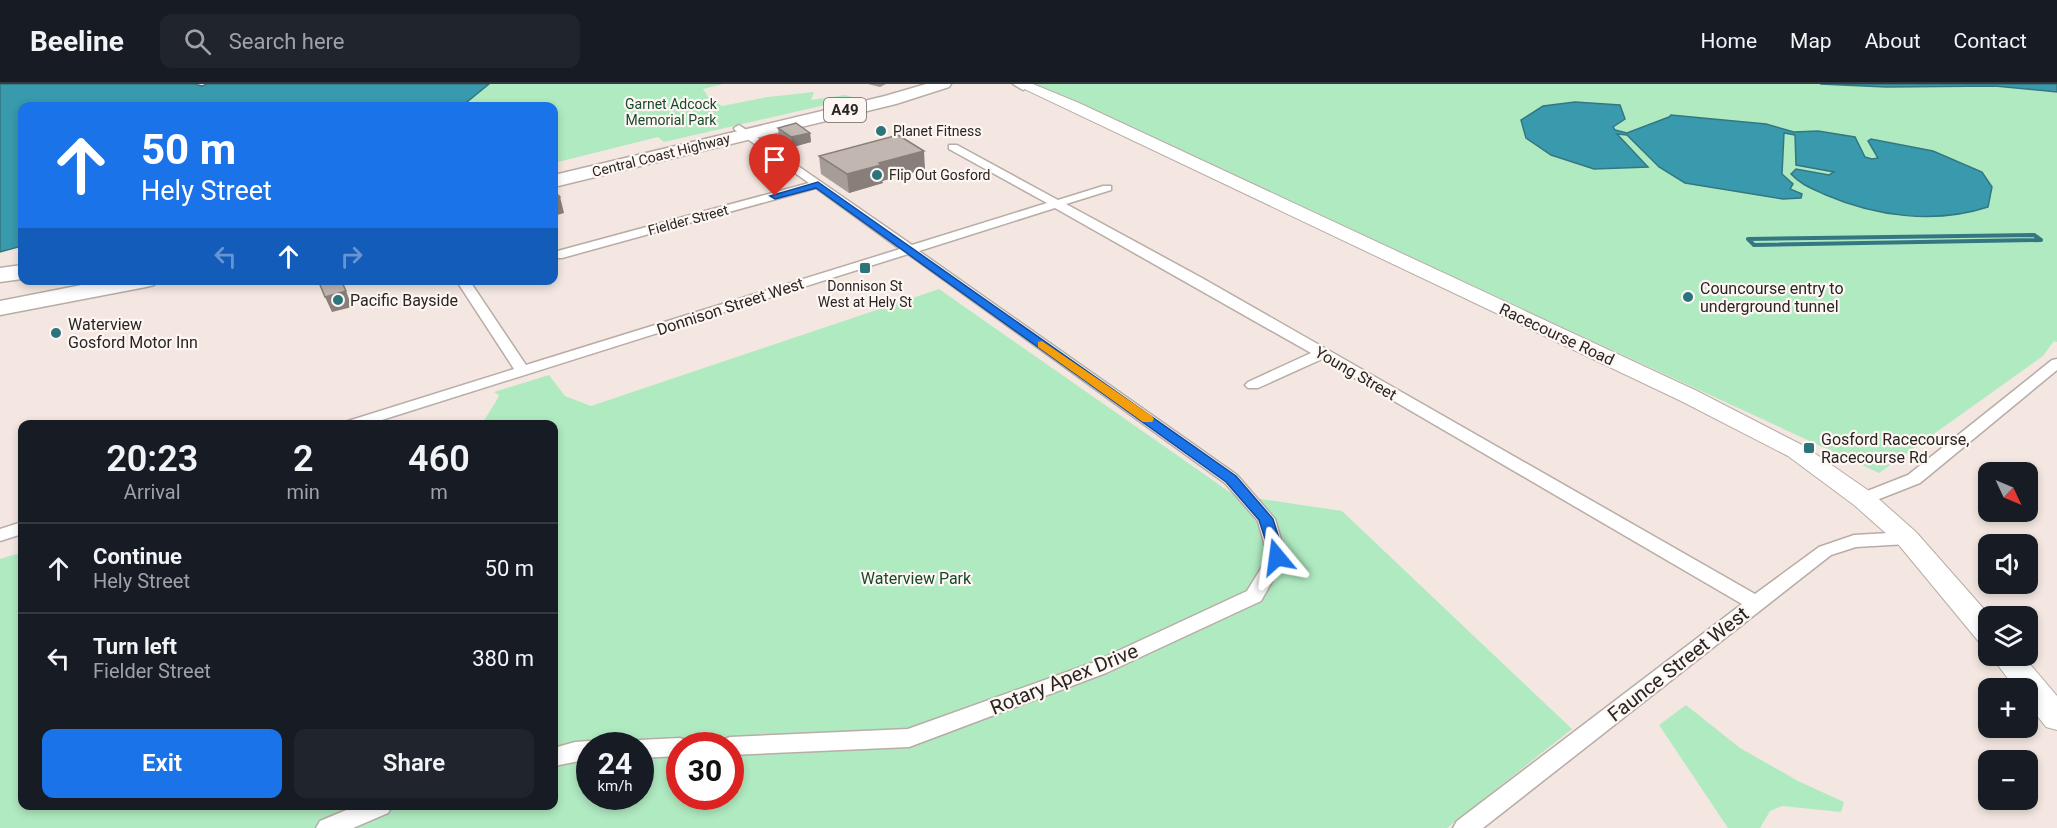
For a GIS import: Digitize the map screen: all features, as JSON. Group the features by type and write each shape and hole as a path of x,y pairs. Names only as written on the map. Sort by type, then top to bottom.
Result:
{"highway":[{"name":"Central Coast Highway","path":"558,180 919,84"},
{"name":"Central Coast Highway","path":"558,171 896,98 943,84"},
{"path":"0,275 18,273"},
{"path":"1,306 66,285"},
{"path":"1,306 96,285"},
{"path":"1,306 118,285"}],"main road":[{"name":"Racecourse Road","path":"1022,84 1074,106 1743,422 1796,452 1863,499 1907,538 1978,622"},
{"name":"Racecourse Road","path":"1032,84 1061,97 1074,106"},
{"path":"2014,666 2057,718"}],"street":[{"name":"Rotary Apex Drive","path":"743,131 1231,479 1266,519 1277,557 1254,597 1099,668 909,738 744,745"},
{"name":"Young Street","path":"953,147 1323,353 1756,604"},
{"name":"Fielder Street","path":"558,255 818,184"},
{"name":"Donnison Street West","path":"367,420 1107,188"},
{"path":"465,285 523,371"},
{"path":"1253,385 1323,353"},
{"path":"1863,499 1914,479 2057,363"},
{"path":"0,535 18,529"},
{"name":"Faunce Street West","path":"1464,828 1825,551 1842,543 1867,539 1907,538"},
{"path":"558,756 576,751"},
{"path":"328,828 371,810"}],"green space":[{"name":"Garnet Adcock Memorial Park","path":"489,84 723,84 703,89 709,98 722,106 768,97 814,92 811,100 845,95 856,98 664,142 658,137 558,162 558,102 467,102"},
{"path":"1035,84 1820,84 1886,87 1995,86 2057,93 2057,342 2054,341 2043,356 1879,473"},
{"name":"Waterview Park","path":"939,289 1234,495 1342,511 1572,729 1447,828 0,828 0,559 16,554 18,555 18,810 558,810 558,420 484,420 498,398 499,395 494,392 549,375 565,396 591,406"},
{"path":"1686,705 1740,748 1798,781 1844,802 1841,812 1782,806 1770,811 1760,828 1728,828 1659,725"}],"water":[{"path":"0,84 195,84 202,86 207,84 489,84 467,102 18,102 18,247 0,252"},
{"path":"1820,84 2057,84 2057,92 1995,86 1886,87"},
{"path":"1575,102 1620,105 1625,119 1613,127 1615,130 1627,133 1671,115 1766,124 1794,132 1818,131 1855,137 1865,157 1872,159 1878,158 1868,141 1871,139 1933,151 1982,172 1992,187 1988,207 1948,215 1907,216 1845,203 1807,186 1791,174 1796,169 1829,175 1834,172 1796,165 1795,135 1784,133 1782,174 1793,184 1790,189 1802,194 1801,198 1783,199 1685,183 1659,167 1627,135 1617,134 1648,167 1594,169 1551,155 1526,138 1521,120 1543,106"}],"building":[{"path":"796,123 810,133 791,137 778,128"},
{"path":"898,135 924,151 847,174 819,156"},
{"path":"320,285 343,285 346,291 325,297"}],"waterway":[{"path":"2034,235 2041,240 1754,245 1748,239 2034,235"}],"slow traffic":[{"path":"1042,344 1147,419"}],"place":[{"name":"Planet Fitness","path":"881,131"},
{"name":"Flip Out Gosford","path":"877,175"},
{"name":"Donnison St West at Hely St","path":"865,268"},
{"name":"Councourse entry to underground tunnel","path":"1688,297"},
{"name":"Pacific Bayside","path":"338,300"},
{"name":"Waterview Gosford Motor Inn","path":"56,333"},
{"name":"Gosford Racecourse, Racecourse Rd","path":"1809,448"}],"route":[{"path":"775,196 818,184 1231,479 1266,519 1277,557"}]}
